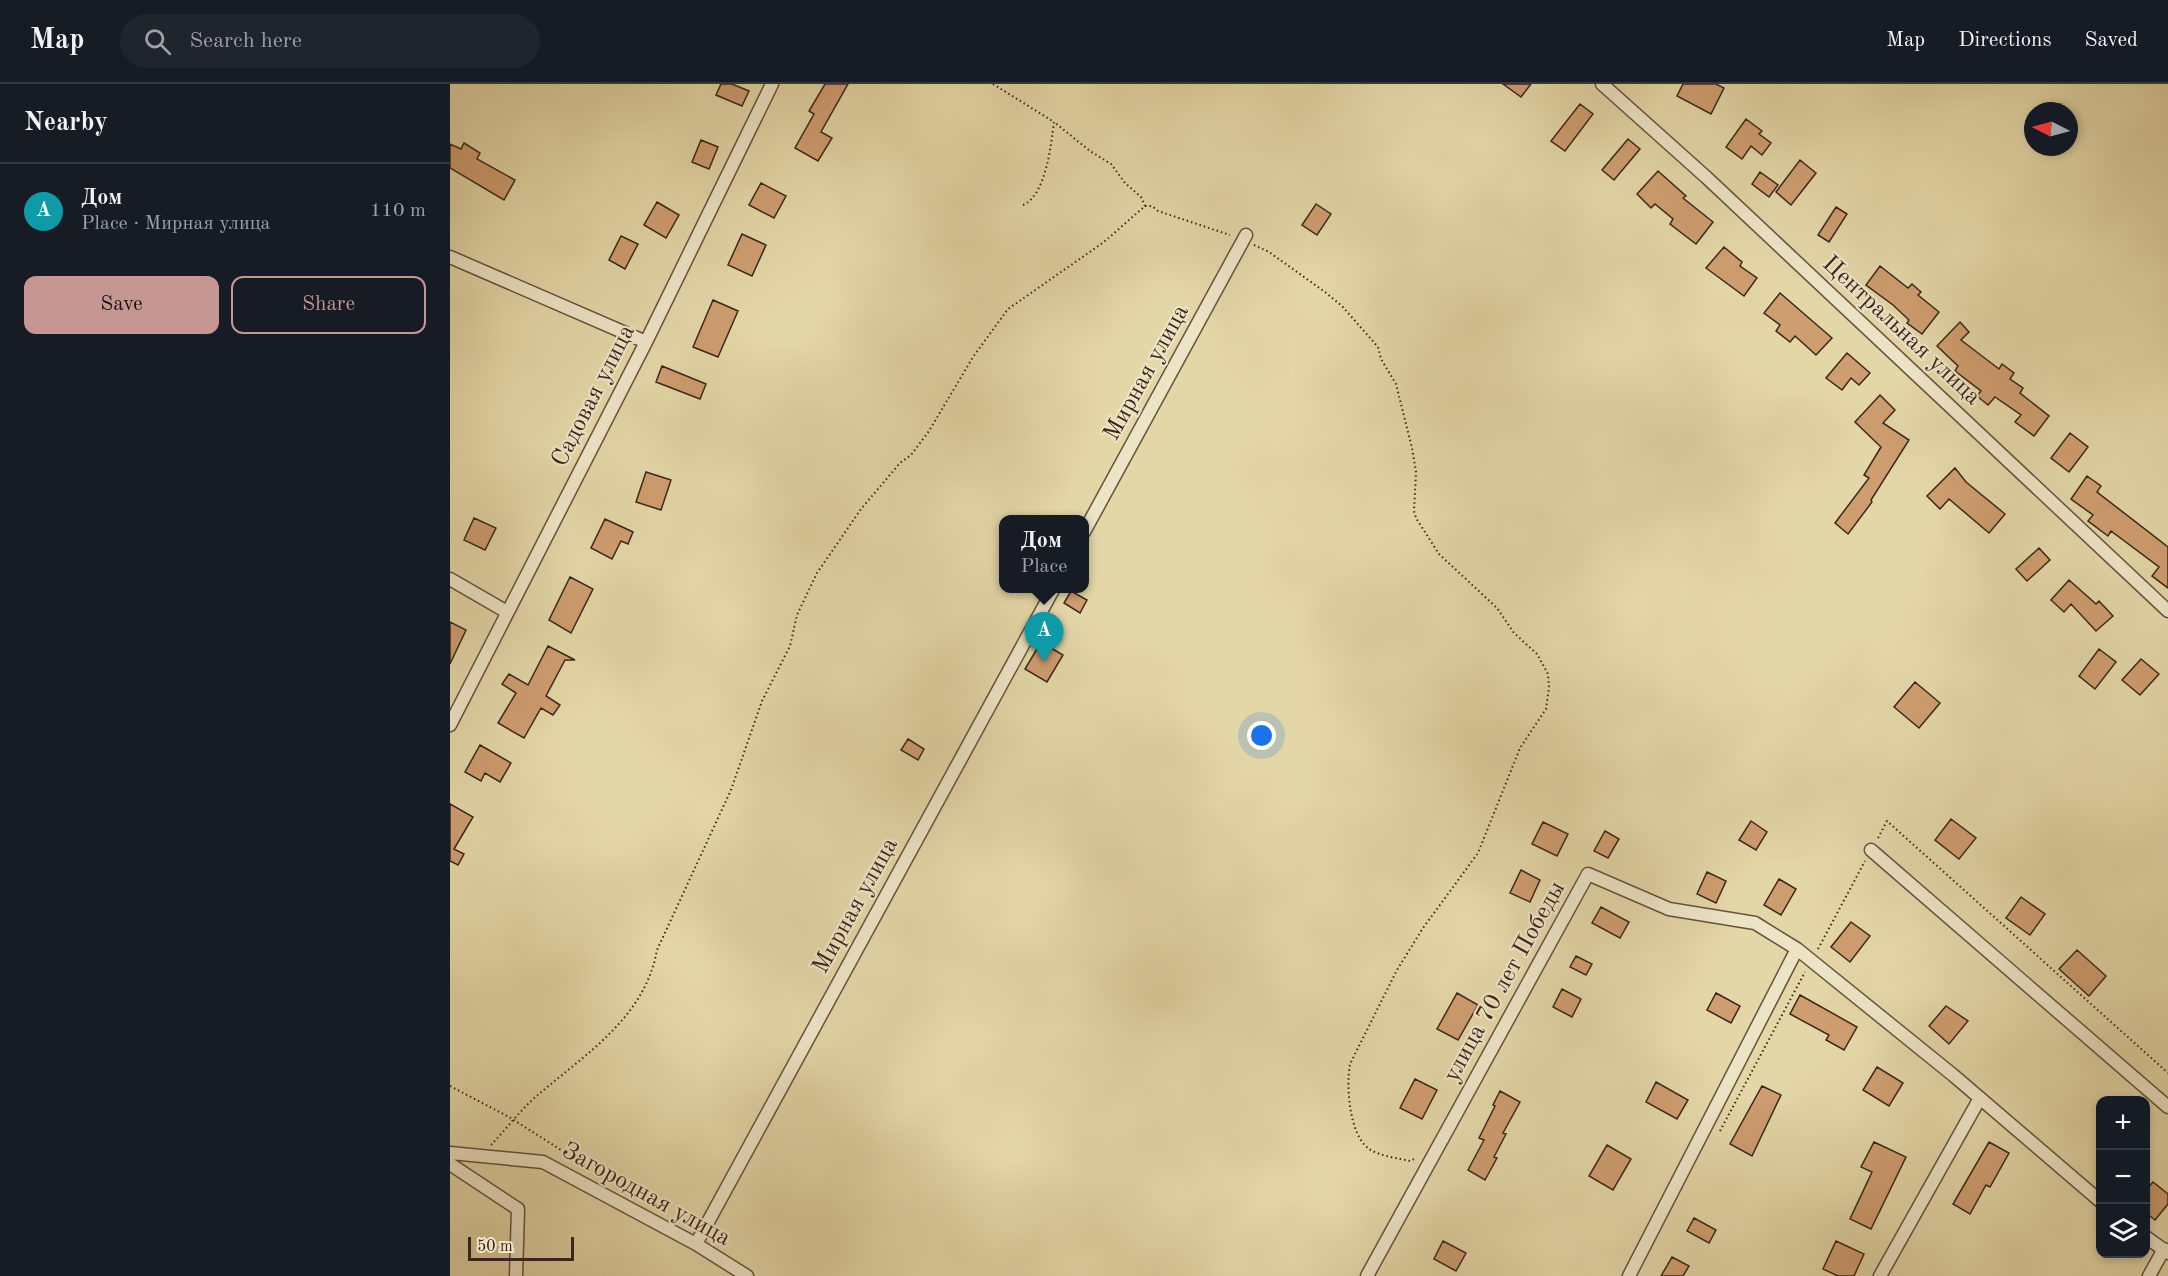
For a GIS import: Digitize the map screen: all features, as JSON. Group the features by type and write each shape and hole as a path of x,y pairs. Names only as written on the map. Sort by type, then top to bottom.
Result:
{"street":[{"name":"Садовая улица","path":"450,726 646,342 772,84"},
{"name":"Центральная улица","path":"1602,84 1715,185 2168,611"},
{"name":"Мирная улица","path":"1089,523 1244,238"},
{"path":"450,258 646,342"},
{"path":"450,579 507,612"},
{"name":"Мирная улица","path":"696,1244 1050,593"},
{"path":"1871,850 2168,1107"},
{"name":"улица 70 лет Победы","path":"1367,1276 1588,874 1669,909 1755,923 1797,949 1980,1098 2096,1198"},
{"path":"1629,1276 1797,949"},
{"path":"1880,1276 1980,1098"},
{"name":"Загородная улица","path":"450,1153 543,1162 696,1244 747,1276"},
{"path":"450,1164 518,1209 516,1276"},
{"path":"2149,1276 2166,1251 2150,1240"}],"path":[{"path":"993,84 1054,122 1090,151 1111,164 1125,183 1141,197 1145,206"},
{"path":"1023,205 1035,199 1038,191 1050,150 1054,122"},
{"path":"486,1150 538,1095 583,1060 629,1014 655,964 657,950 728,799 744,747 759,716 762,701 790,646 803,601 817,573 861,509 900,463 911,455 962,378 973,357 1008,309 1104,242 1145,206 1152,206 1158,211 1244,238 1276,257 1342,306 1378,346 1382,359 1396,384 1412,448 1416,472 1414,511 1416,518 1439,554 1497,608 1514,633 1536,654 1548,674 1549,695 1546,709 1520,748 1478,854 1423,928 1397,970 1350,1064 1350,1108 1363,1143 1374,1152 1410,1161 1417,1158 1420,1150"}],"building":[{"path":"721,84 732,84 749,91 742,106 716,95"},
{"path":"825,84 848,84 821,132 832,138 818,161 795,148 814,114 809,111"},
{"path":"1503,84 1531,84 1521,97"},
{"path":"1683,84 1716,84 1724,88 1711,114 1677,96"},
{"path":"1580,104 1593,114 1565,151 1551,141"},
{"path":"1746,119 1762,131 1759,134 1771,143 1762,155 1751,146 1742,159 1726,147"},
{"path":"1628,139 1640,149 1614,180 1602,170"},
{"path":"701,140 718,147 709,169 692,162"},
{"path":"464,143 480,153 477,159 515,180 504,200 450,168 450,144 461,149"},
{"path":"1800,160 1816,173 1791,205 1776,192"},
{"path":"1658,171 1686,196 1683,198 1713,222 1696,244 1670,224 1673,219 1655,204 1651,208 1637,194"},
{"path":"1760,172 1778,185 1769,197 1752,184"},
{"path":"761,183 786,196 774,218 749,205"},
{"path":"657,202 679,215 666,238 644,225"},
{"path":"1316,204 1331,214 1317,235 1302,225"},
{"path":"1836,207 1847,214 1829,242 1818,235"},
{"path":"742,234 766,245 752,276 728,265"},
{"path":"621,236 638,244 625,269 609,260"},
{"path":"1724,247 1742,262 1740,266 1757,278 1744,296 1706,268"},
{"path":"1880,266 1908,288 1912,284 1921,292 1918,295 1939,312 1922,334 1907,323 1909,320 1893,305 1866,285"},
{"path":"1780,293 1832,338 1816,355 1795,336 1790,342 1776,331 1780,325 1764,313"},
{"path":"713,300 738,311 718,357 693,347"},
{"path":"1960,322 1969,332 1961,340 1999,369 2002,364 2014,373 2010,379 2023,388 2020,393 2049,416 2034,436 2015,422 2021,415 1995,397 1988,405 1977,396 1981,391 1955,371 1958,366 1937,346"},
{"path":"1847,353 1870,373 1859,385 1851,378 1842,390 1826,378"},
{"path":"662,366 706,384 700,399 656,382"},
{"path":"1880,395 1895,410 1883,423 1909,440 1871,500 1872,502 1848,534 1835,523 1869,478 1864,475 1881,447 1855,422"},
{"path":"2070,433 2088,447 2069,472 2051,458"},
{"path":"1955,468 1966,482 2005,514 1989,533 1949,499 1940,509 1927,496"},
{"path":"646,472 671,480 661,510 636,502"},
{"path":"2087,476 2101,486 2097,492 2168,547 2168,588 2152,576 2159,567 2111,531 2108,536 2088,521 2093,515 2071,499"},
{"path":"474,518 496,528 485,550 464,540"},
{"path":"605,519 633,532 628,544 621,541 612,559 591,548"},
{"path":"2039,548 2050,560 2027,581 2016,569"},
{"path":"570,577 593,589 571,633 549,620"},
{"path":"2069,580 2096,604 2099,601 2113,616 2096,631 2071,604 2064,612 2051,600"},
{"path":"1070,593 1087,600 1080,613 1064,603"},
{"path":"450,622 466,630 450,664"},
{"path":"1041,642 1063,655 1047,682 1025,669"},
{"path":"548,646 575,660 565,660 546,696 560,705 553,715 541,708 524,738 498,723 516,693 502,684 509,674 528,685"},
{"path":"2099,649 2116,662 2095,689 2079,676"},
{"path":"2141,659 2159,674 2140,695 2122,680"},
{"path":"1915,682 1940,703 1919,728 1894,707"},
{"path":"908,739 924,749 918,760 901,750"},
{"path":"480,745 511,763 500,782 485,773 481,781 465,772"},
{"path":"450,804 473,817 454,849 464,854 458,865 450,861"},
{"path":"1951,819 1976,838 1959,859 1935,840"},
{"path":"1751,821 1767,832 1756,850 1739,840"},
{"path":"1543,822 1568,834 1557,856 1532,844"},
{"path":"1605,831 1619,839 1608,858 1594,851"},
{"path":"1521,870 1540,880 1530,902 1510,893"},
{"path":"1707,872 1726,881 1716,903 1697,894"},
{"path":"1779,879 1796,889 1781,915 1764,905"},
{"path":"2021,897 2045,914 2030,935 2006,918"},
{"path":"1601,907 1629,922 1620,938 1592,923"},
{"path":"1851,922 1870,936 1850,962 1831,947"},
{"path":"2077,950 2106,976 2089,996 2059,969"},
{"path":"1576,956 1592,964 1586,975 1570,967"},
{"path":"1562,989 1581,999 1572,1017 1553,1007"},
{"path":"1457,993 1478,1005 1458,1040 1437,1029"},
{"path":"1716,993 1740,1006 1731,1023 1707,1010"},
{"path":"1800,995 1857,1027 1844,1050 1826,1040 1829,1035 1790,1014"},
{"path":"1946,1006 1968,1021 1949,1044 1929,1026"},
{"path":"1877,1067 1903,1083 1889,1106 1863,1090"},
{"path":"1415,1079 1437,1090 1422,1119 1400,1108"},
{"path":"1656,1082 1688,1100 1677,1119 1646,1102"},
{"path":"1762,1086 1781,1095 1752,1156 1730,1144"},
{"path":"1500,1091 1520,1102 1503,1133 1506,1134 1494,1157 1497,1158 1485,1180 1468,1170 1484,1140 1479,1138"},
{"path":"1874,1142 1906,1157 1871,1229 1850,1219 1872,1172 1861,1167"},
{"path":"1989,1142 2009,1153 1990,1187 1986,1185 1970,1214 1953,1204"},
{"path":"1607,1145 1631,1159 1613,1190 1589,1176"},
{"path":"2153,1182 2168,1194 2168,1204 2155,1220 2150,1216 2150,1185"},
{"path":"1694,1218 1716,1230 1709,1243 1687,1231"},
{"path":"1443,1241 1466,1253 1456,1271 1434,1259"},
{"path":"1836,1241 1864,1254 1854,1276 1838,1276 1823,1269"},
{"path":"1672,1257 1689,1266 1683,1276 1661,1276"}],"place":[{"name":"Дом","path":"1044,662"}]}
